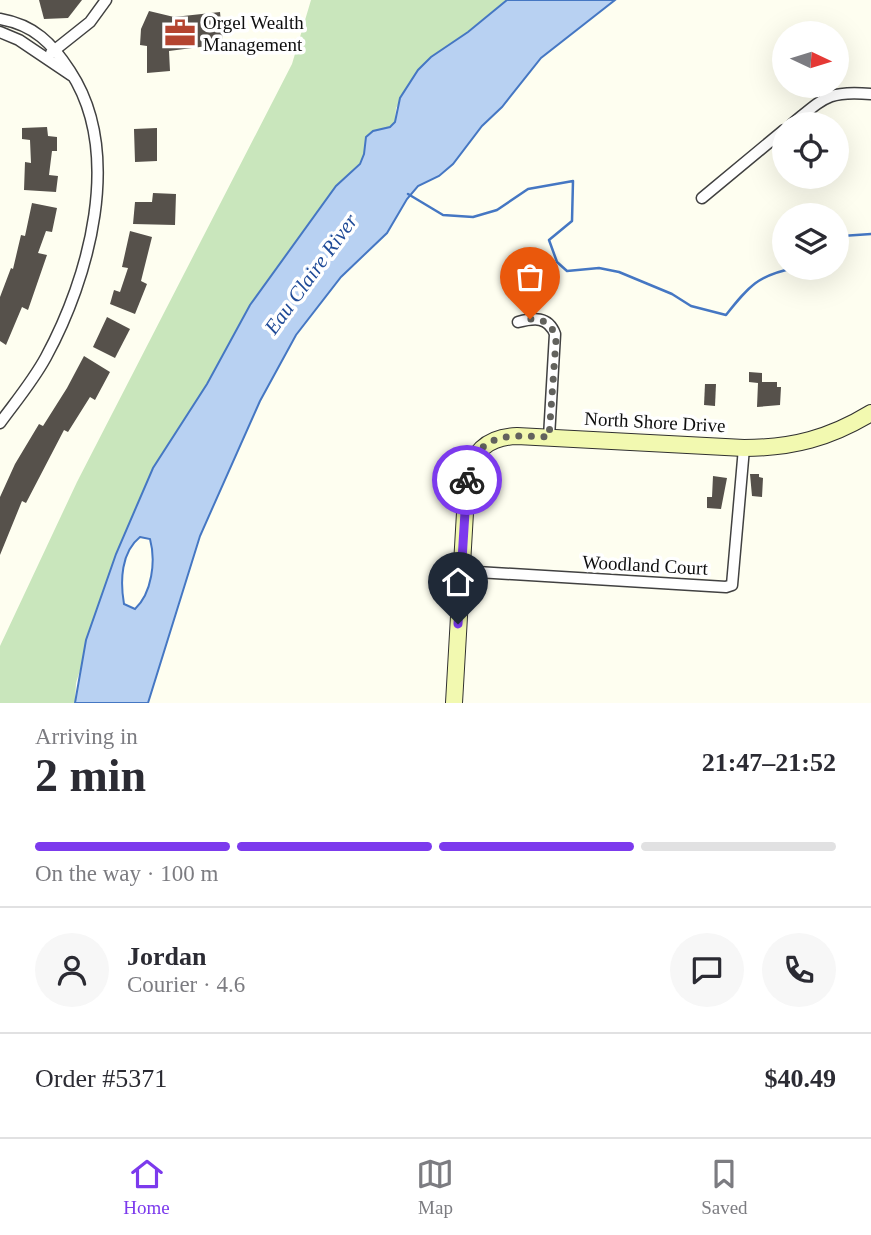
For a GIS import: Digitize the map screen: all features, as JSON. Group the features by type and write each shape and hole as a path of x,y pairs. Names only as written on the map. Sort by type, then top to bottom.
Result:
{"street":[{"path":"46,57 90,22 106,0"},
{"path":"0,19 27,27 55,48 76,79 89,109 96,139 95,202 89,246 76,292 55,339 33,378 0,423"},
{"path":"0,32 19,40 76,79"},
{"path":"807,112 829,95 846,92 871,94"},
{"path":"702,198 772,140"},
{"path":"518,322 542,320 552,327 555,334 549,437"},
{"name":"North Shore Drive","path":"454,703 467,478 476,453 489,442 505,436 744,448 779,447 838,432 871,413"},
{"name":"Woodland Court","path":"461,572 726,587 732,585 744,448"}],"green space":[{"path":"311,0 507,0 468,32 431,57 396,108 395,122 390,127 373,131 366,137 360,164 336,186 250,305 207,384 153,468 116,554 76,683 75,703 0,703 0,646 77,482 292,64"}],"water":[{"name":"Eau Claire River","path":"507,0 615,0 541,58 453,164 439,176 418,186 387,233 341,277 296,335 260,401 200,536 148,703 75,703 86,640 116,554 153,468 207,384 250,305 336,186 360,164 366,137 373,131 390,127 395,122 400,98 418,70 431,57 468,32","holes":["140,537 150,539 153,557 149,586 135,609 124,604 123,568 134,543"]}],"building":[{"path":"39,0 82,0 68,18 44,19"},
{"path":"149,11 174,17 220,12 223,44 169,51 170,71 147,73 147,46 140,45 141,29"},
{"path":"47,127 48,136 57,137 57,151 52,151 49,175 58,176 56,192 24,190 25,162 31,163 30,140 22,139 22,128"},
{"path":"157,128 157,161 135,162 134,129"},
{"path":"153,193 176,194 175,225 133,224 135,202 152,202"},
{"path":"32,203 57,208 52,232 46,231 38,253 47,255 28,310 22,307 6,345 0,341 0,297 11,268 13,269 21,235 25,236"},
{"path":"130,231 152,237 141,281 147,284 135,314 110,304 114,290 120,292 128,268 122,267"},
{"path":"107,317 130,329 115,358 93,347"},
{"path":"84,356 110,372 95,400 90,397 68,432 64,430 26,503 22,501 0,555 0,497 15,464 39,424 43,426"},
{"path":"749,372 762,373 762,382 777,382 777,387 781,387 780,405 757,407 758,383 749,382"},
{"path":"705,384 716,384 715,406 704,405"},
{"path":"750,474 759,474 759,477 763,478 762,497 752,496"},
{"path":"713,476 727,478 721,509 707,508 707,497 712,497"}],"waterway":[{"path":"408,194 443,215 473,217 497,210 528,189 573,181 572,221 549,240 557,262 567,271 599,268 619,272 672,294 691,306 726,315 755,283 772,274"},
{"path":"849,236 871,234"}],"way so far":[{"path":"467,480 476,453 489,442 505,436 549,437 556,340 552,327 547,322 530,319"}],"place":[{"name":"Orgel Wealth Management","path":"180,33"}],"route":[{"path":"458,624 467,480"}]}
